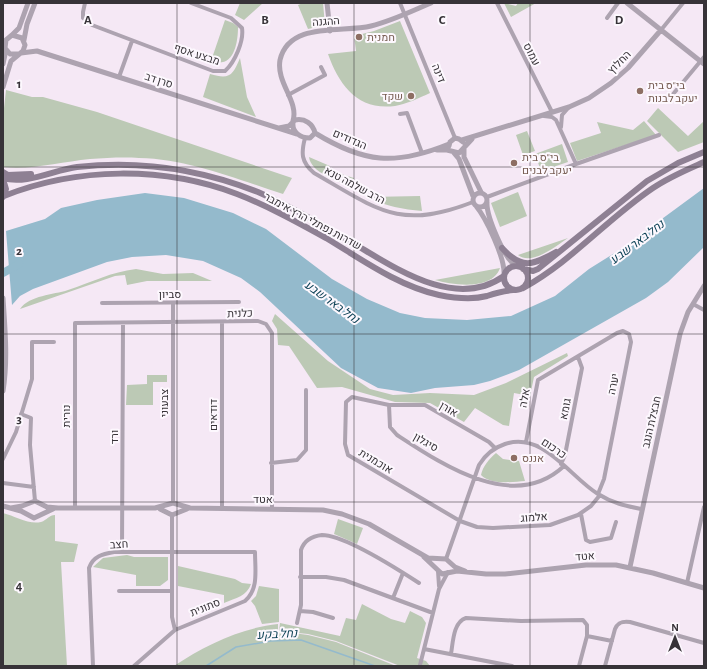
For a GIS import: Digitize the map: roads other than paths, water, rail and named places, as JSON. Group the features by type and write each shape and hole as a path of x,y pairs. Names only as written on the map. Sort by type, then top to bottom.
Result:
{"main road":[{"path":"704,152 678,163 647,181 538,269 508,269 504,275 504,283 513,290 523,288 541,278 561,264 652,189 682,171 704,162"},
{"name":"שדרות נפתלי הרץ אימבר","path":"3,179 25,179 76,167 133,164 198,173 234,183 271,198 398,269 426,282 440,286 467,289 484,287 504,275"},
{"path":"3,172 8,175 12,175 54,172"},
{"name":"שדרות נפתלי הרץ אימבר","path":"3,197 27,188 77,176 133,174 180,179 220,188 267,206 394,277 423,290 454,298 467,298 513,290"},
{"path":"3,179 6,189 3,197"},
{"path":"502,248 512,258 527,264 546,258 573,242"},
{"path":"520,268 528,278 523,288"}],"street":[{"path":"3,64 6,40 18,28 28,3"},
{"path":"3,87 11,61 20,54 24,48 27,24 35,3"},
{"path":"86,3 83,18 87,22 132,41 119,77"},
{"name":"מבצע אסף","path":"132,41 213,71 225,71 233,61 242,37 242,28 240,24 231,18 191,3"},
{"path":"327,3 330,31"},
{"name":"דינה","path":"400,3 455,138"},
{"name":"ההגנה","path":"293,122 295,115 293,107 280,70 284,50 292,42 304,34 372,26 431,3"},
{"name":"עמוס","path":"497,3 552,112"},
{"path":"607,18 618,3"},
{"path":"627,3 703,61 669,99"},
{"name":"החלוץ","path":"552,112 569,107 589,98 612,83 628,68 684,3"},
{"path":"3,37 17,35 24,41"},
{"name":"סרן דב","path":"24,41 37,51 297,134"},
{"path":"5,48 12,55 20,54"},
{"name":"סרן דב","path":"20,54 37,51"},
{"path":"288,95 325,75 321,67"},
{"name":"ההגנה","path":"293,107 303,120"},
{"path":"561,128 562,115 569,107"},
{"path":"504,275 504,265 498,250 483,217 474,202 459,159 449,144 455,138 462,140 552,112"},
{"path":"400,114 407,113 424,153"},
{"path":"539,117 552,117 561,128 576,164"},
{"path":"275,128 284,128 293,122 303,120 312,126 315,133 310,138 305,138 297,134 293,128 293,122"},
{"name":"הגדודים","path":"315,133 350,151 368,157 394,158 443,150 453,152"},
{"path":"474,202 482,207 487,200 576,164 659,135"},
{"path":"453,152 459,153 476,136"},
{"name":"הרב שלמה טנא","path":"305,138 302,155 307,167 314,173 378,209 396,214 422,216 450,211 474,202"},
{"path":"462,140 464,157 481,192 487,200 488,215 502,248 508,260 520,268"},
{"name":"הגדודים","path":"424,153 449,144"},
{"path":"474,202 476,193 481,192"},
{"name":"חבצלת הנגב","path":"630,567 680,334 692,304 704,286"},
{"path":"3,298 6,372 3,391"},
{"name":"צבעוני","path":"173,302 173,504"},
{"name":"סביון","path":"102,303 239,302"},
{"path":"692,304 704,310"},
{"name":"כלנית","path":"75,324 258,321 266,324 271,329 272,508"},
{"name":"דודאים","path":"222,322 222,508"},
{"name":"ורד","path":"122,552 123,323"},
{"name":"נורית","path":"75,324 75,508"},
{"name":"יערה","path":"578,357 620,332 626,332 631,338 604,479 599,495"},
{"path":"3,459 16,432 32,379 32,342 54,342"},
{"name":"אלה","path":"526,442 538,380 578,357"},
{"name":"גומא","path":"563,465 582,368 578,357"},
{"path":"271,463 297,460 306,450 306,390"},
{"name":"אוכמנית","path":"389,405 354,397 347,399 345,406 345,444 348,455 460,521"},
{"name":"סיגלון","path":"389,405 388,422 392,430 397,435 474,479 507,485 532,484 551,477 563,465"},
{"name":"אורן","path":"389,405 425,405 489,442 495,448"},
{"path":"21,414 31,418 30,445 35,501"},
{"name":"כרכום","path":"495,448 508,443 526,442 542,449 599,495 623,505 642,509"},
{"path":"446,559 474,479 483,459 495,448"},
{"path":"3,483 34,487"},
{"name":"אלמוג","path":"460,521 484,528 508,528 556,524 581,514 599,495"},
{"path":"11,508 35,501"},
{"path":"3,506 34,518 41,514 43,510 42,505 35,501"},
{"path":"29,504 26,509 29,515"},
{"path":"172,514 178,510 173,504 167,509 172,514 172,617 175,630"},
{"name":"אטד","path":"42,505 58,508 155,508 173,504 192,508 272,508 314,510 342,514 369,524 428,558 440,559"},
{"path":"687,583 704,507"},
{"name":"אטד","path":"41,514 48,510 58,508"},
{"name":"אטד","path":"155,508 172,514 192,508"},
{"path":"581,514 586,540 590,542 611,538 616,522"},
{"path":"297,622 300,611 300,555 302,546 308,539 322,535 333,537 403,573 419,583"},
{"path":"698,536 704,537"},
{"name":"חצב","path":"93,666 89,568 90,564 97,557 104,553 122,552 255,552"},
{"name":"סתונית","path":"134,666 175,630 245,601 252,595 255,587 255,552"},
{"name":"אטד","path":"419,553 437,570"},
{"path":"420,665 439,589 451,564 446,559 440,559 436,564 439,589"},
{"name":"אטד","path":"451,564 465,571"},
{"name":"אטד","path":"448,572 465,571 495,574 598,565 630,567 704,588"},
{"path":"437,570 442,574 448,572"},
{"path":"393,598 403,573"},
{"path":"300,577 337,578 433,613"},
{"path":"119,592 172,592"},
{"path":"300,611 313,612 334,618"},
{"path":"451,654 458,624 466,618 521,621 580,620 587,624 587,636 579,666"},
{"path":"607,666 616,627 625,621 704,643"},
{"path":"587,636 612,641"},
{"path":"424,649 512,666"}],"water":[{"path":"704,188 704,247 668,282 646,298 519,370 490,381 474,385 435,388 411,393 378,388 341,368 260,292 241,278 203,261 166,255 132,257 107,262 33,289 20,296 12,305 6,231 45,219 61,208 97,200 145,193 184,198 233,213 266,229 332,279 367,299 400,313 425,318 467,320 511,316 555,296 589,269 621,249"}],"waterway":[{"name":"נחל באר שבע","path":"3,273 19,264"},
{"name":"נחל בקע","path":"206,666 236,647 271,641 301,640 375,666"}],"place":[{"name":"חמנית","path":"359,37"},
{"name":"בי\"ס בית יעקב לבנות","path":"640,91"},
{"name":"שקד","path":"411,96"},
{"name":"בי\"ס בית יעקב לבנים","path":"514,163"},
{"name":"אננס","path":"514,458"}]}
